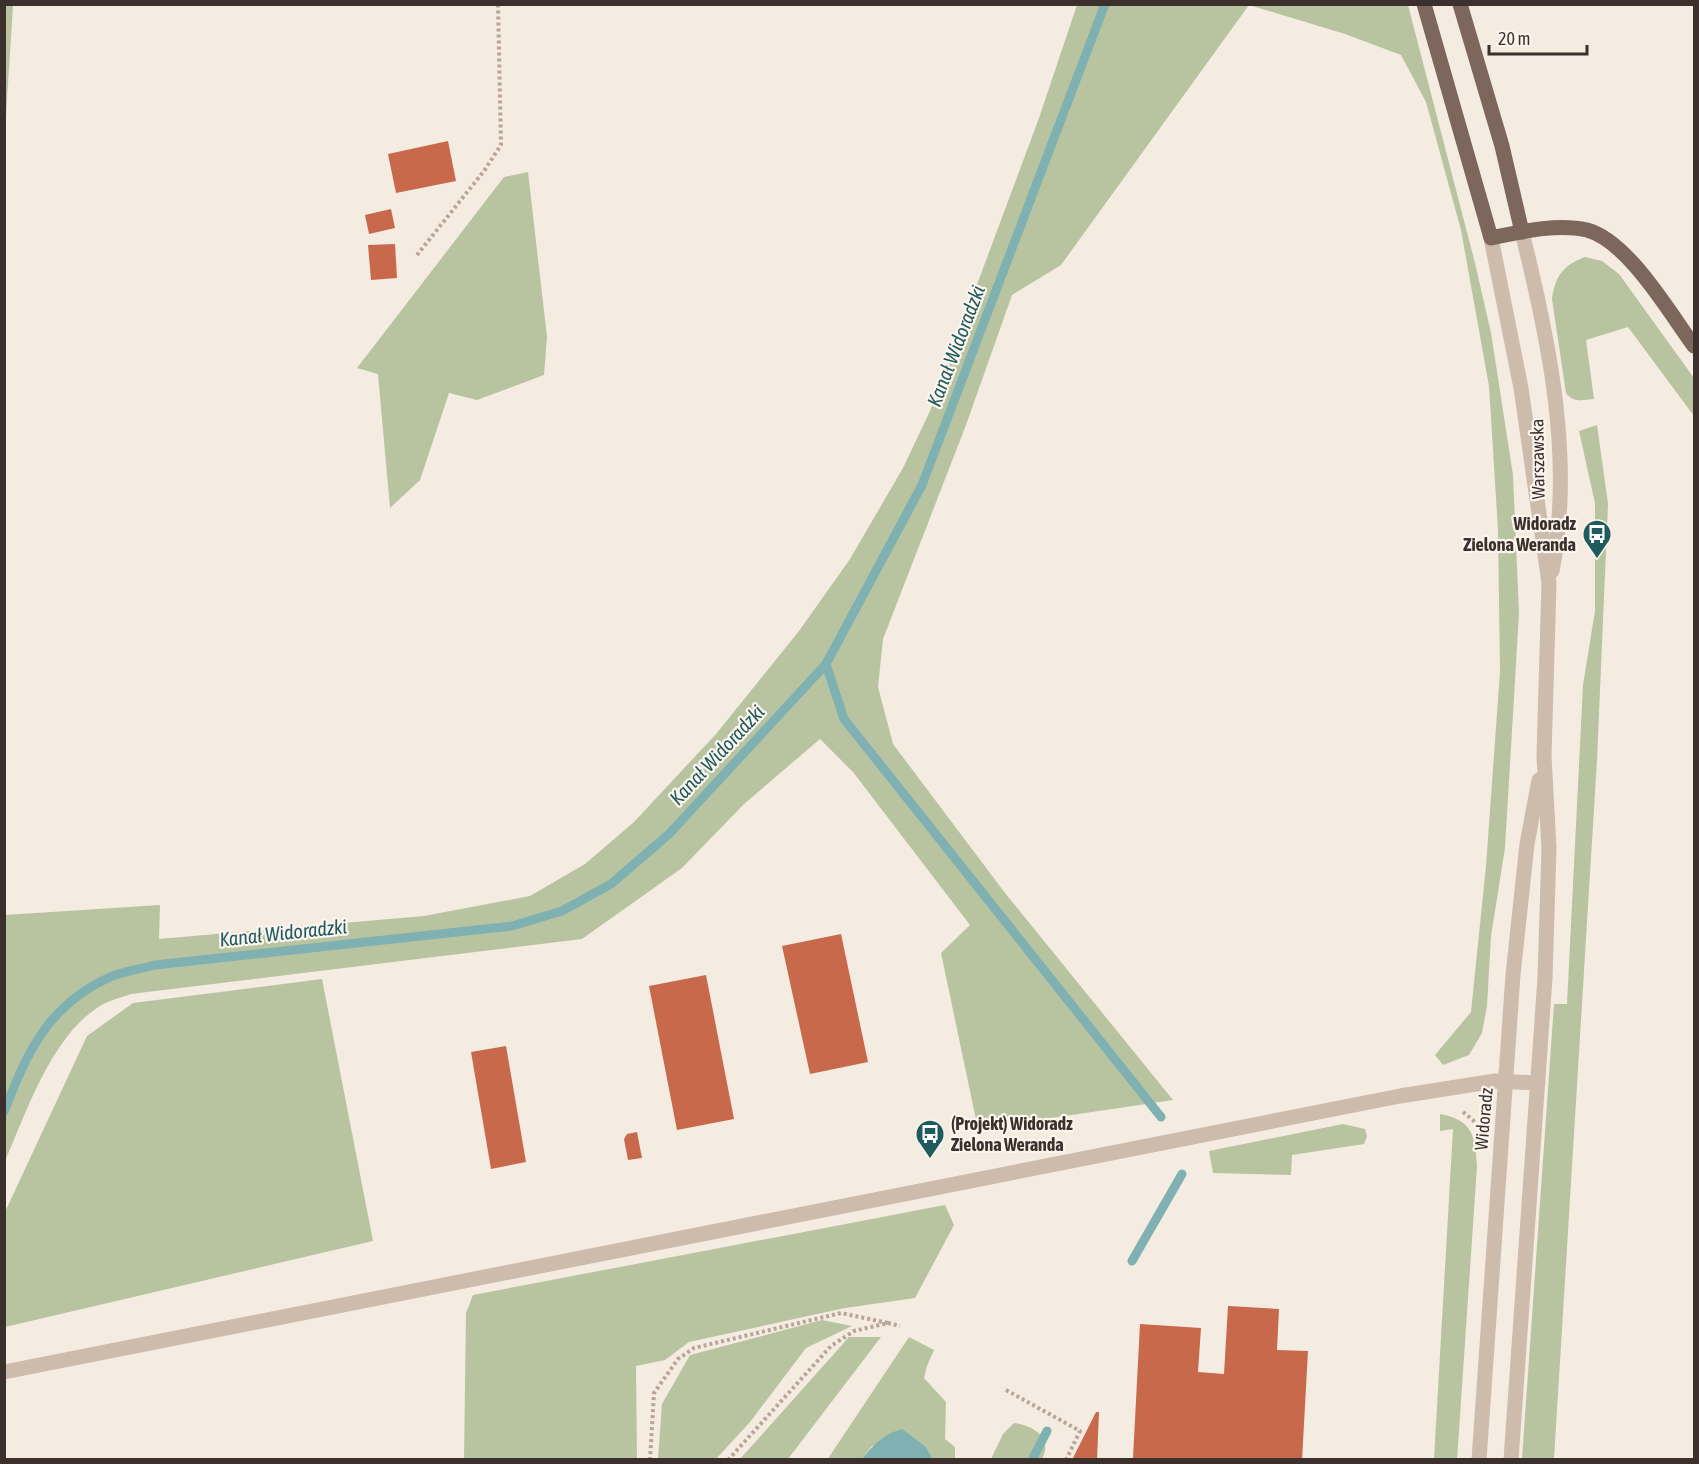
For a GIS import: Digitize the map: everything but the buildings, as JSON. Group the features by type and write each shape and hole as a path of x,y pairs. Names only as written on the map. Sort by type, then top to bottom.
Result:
{"main road":[{"name":"Warszawska","path":"1424,4 1491,238"},
{"name":"Warszawska","path":"1460,4 1502,146 1522,232"},
{"path":"1491,238 1522,232 1571,228 1586,230 1612,242 1631,261 1695,346"}],"street":[{"name":"Warszawska","path":"1522,232 1547,342 1557,416 1558,512 1550,583"},
{"name":"Warszawska","path":"1491,238 1521,388 1550,583"},
{"path":"1511,1460 1545,978 1549,849 1544,756 1550,583"},
{"path":"4,1372 1400,1096 1506,1082 1527,844 1544,756"},
{"name":"Widoradz","path":"1479,1460 1506,1082 1538,1083"}],"path":[{"path":"417,255 484,171 501,145 498,4"},
{"path":"650,1460 654,1393 678,1359 694,1348 841,1313 900,1326"},
{"path":"728,1460 831,1346 854,1332 888,1323"},
{"path":"1006,1390 1080,1431 1066,1460"}],"green space":[{"path":"4,5 13,5 5,132"},
{"path":"1077,5 1249,5 1061,265 1012,295 966,425 883,639 878,687 893,744 1005,893 1173,1100 978,1129 941,953 970,925 853,772 820,739 744,804 682,868 582,939 131,994 105,1003 81,1021 53,1057 31,1099 5,1161 5,915 160,905 159,939 424,916 530,896 585,864 634,822 716,734 799,631 850,559 903,468 930,411 1039,118"},
{"path":"1249,5 1408,5 1491,333 1513,475 1519,613 1505,848 1491,936 1487,1006 1482,1033 1469,1055 1443,1065 1435,1055 1471,1012 1486,866 1500,672 1498,530 1489,386 1461,230 1426,102 1401,55 1345,34"},
{"path":"528,172 547,337 544,375 477,400 449,393 420,480 390,508 378,374 357,368 504,177"},
{"path":"1585,257 1602,261 1619,274 1694,378 1694,416 1628,327 1586,340 1594,399 1575,400 1566,393 1552,299 1555,284 1561,273 1577,260"},
{"path":"1597,425 1608,504 1597,760 1554,1459 1522,1459 1554,1004 1567,1004 1583,685 1595,611 1595,503 1579,431"},
{"path":"322,979 373,1241 5,1327 5,1212 87,1036 133,1003"},
{"path":"1440,1114 1459,1120 1466,1125 1473,1138 1477,1166 1457,1460 1434,1459 1453,1129 1440,1131"},
{"path":"1343,1124 1365,1129 1367,1136 1364,1144 1292,1155 1291,1175 1213,1173 1209,1151"},
{"path":"945,1205 954,1225 915,1298 845,1308 689,1342 665,1360 636,1366 637,1459 464,1459 466,1313 473,1295"},
{"path":"822,1320 852,1326 806,1348 750,1422 716,1459 658,1459 662,1404 690,1355"},
{"path":"849,1337 881,1337 788,1459 740,1459"},
{"path":"909,1337 934,1350 924,1378 946,1402 945,1439 955,1447 955,1459 933,1459 926,1447 872,1446 862,1459 827,1460"},
{"path":"1014,1423 1040,1434 1045,1445 1042,1459 991,1459 1003,1434"}],"water":[{"path":"902,1429 926,1447 933,1459 862,1459 879,1441"}],"waterway":[{"name":"Kanał Widoradzki","path":"4,1112 31,1050 42,1032 71,1001 110,977 155,965 512,926 562,911 611,884 669,834 826,664 922,485 1105,4"},
{"path":"826,664 844,719 1161,1117"},
{"path":"1132,1261 1182,1174"},
{"path":"1032,1460 1047,1431"}],"place":[{"name":"Widoradz Zielona Weranda","path":"1597,560"},
{"name":"(Projekt) Widoradz Zielona Weranda","path":"930,1160"}]}
